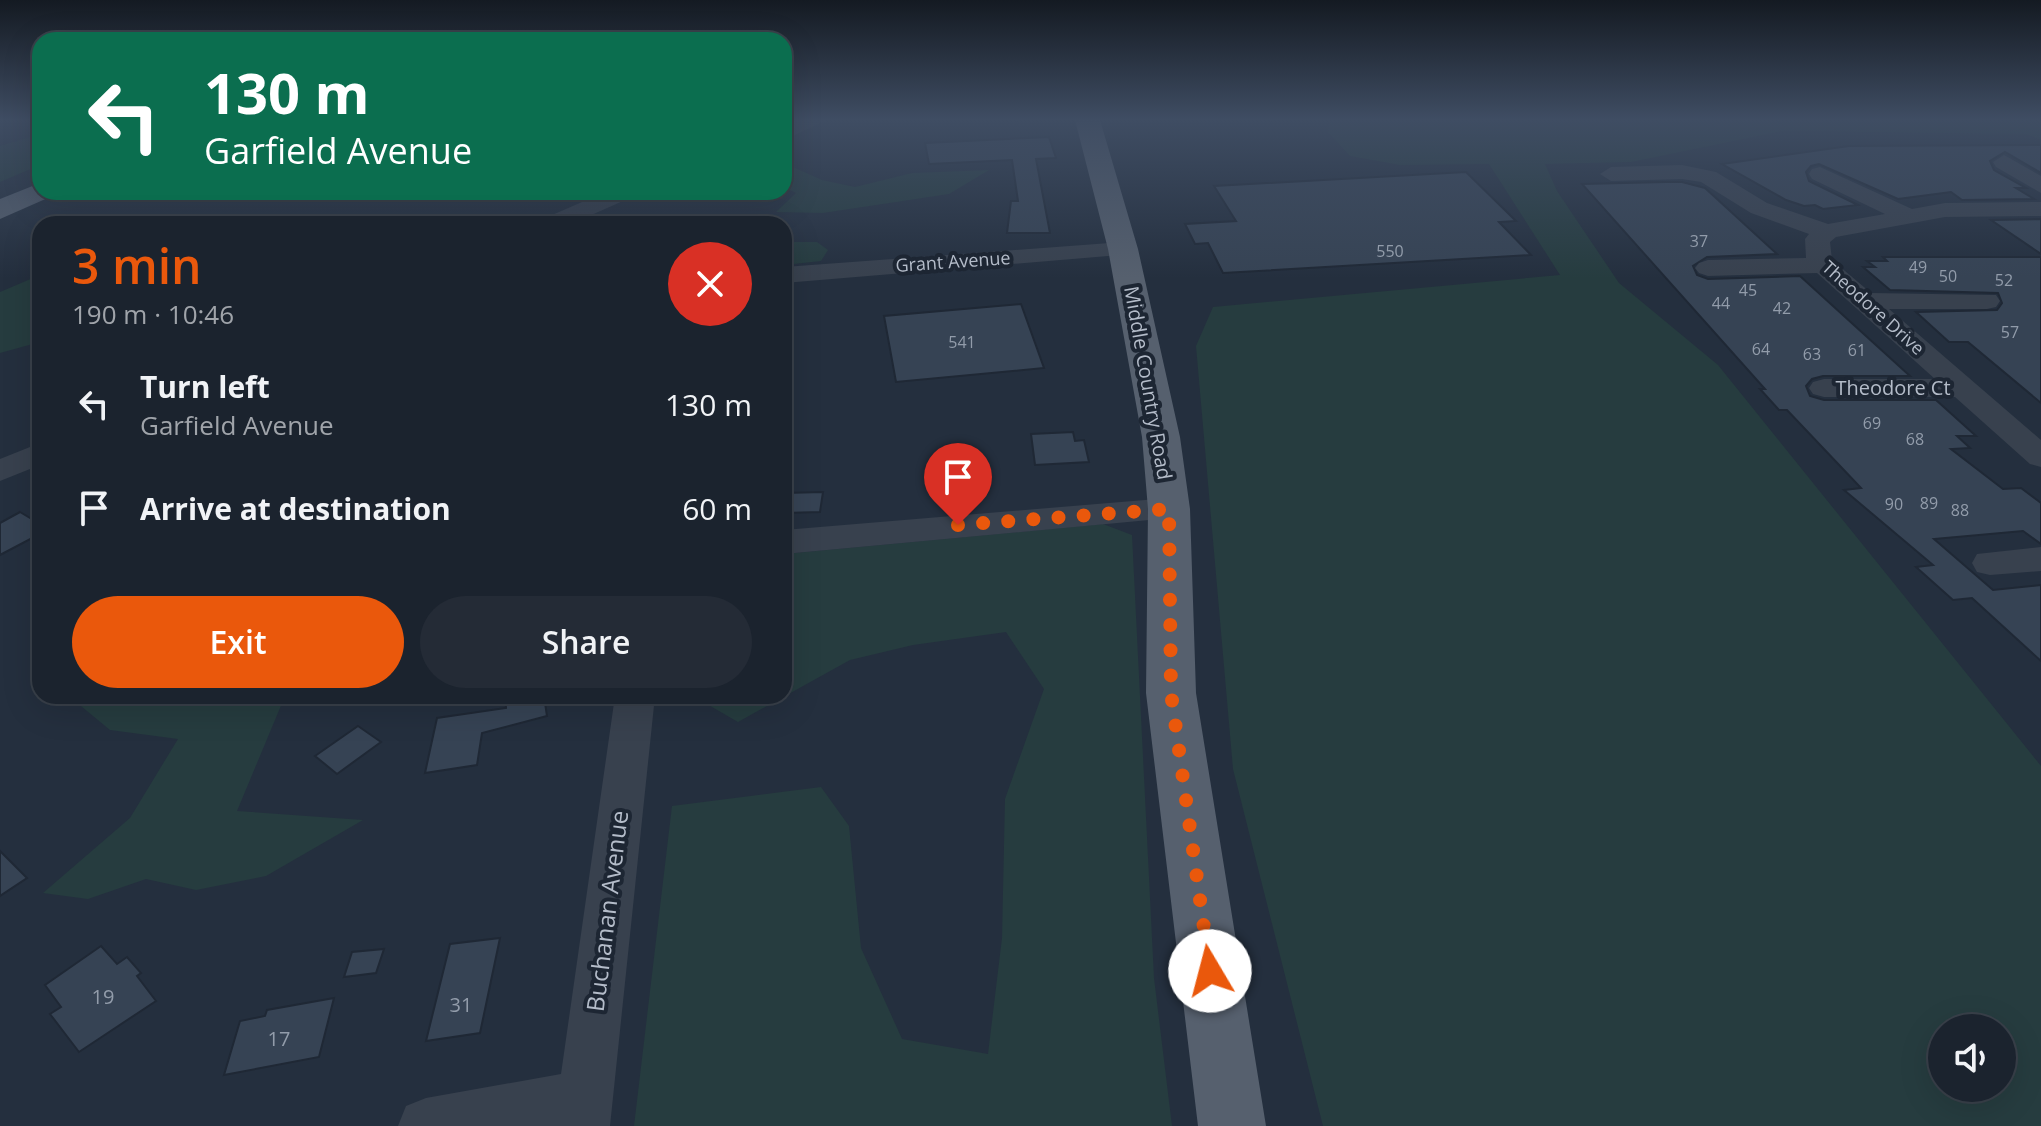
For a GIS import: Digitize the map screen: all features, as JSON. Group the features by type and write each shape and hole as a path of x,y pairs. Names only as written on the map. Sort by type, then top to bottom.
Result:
{"main road":[{"name":"Middle Country Road","path":"1102,173 1123,249 1158,420 1169,509 1171,693 1232,1126"},
{"path":"0,210 32,195"}],"street":[{"path":"1611,174 1663,173"},
{"path":"1685,173 1708,177 1759,208 1827,232"},
{"path":"2020,173 2041,186"},
{"path":"1820,174 1910,217"},
{"path":"569,216 606,200"},
{"name":"Theodore Drive","path":"2041,209 1958,209 1827,232 1817,239 1819,259 1823,265 1962,388 2029,436 2041,457"},
{"name":"Grant Avenue","path":"792,274 1123,249"},
{"path":"1708,268 1823,265"},
{"path":"1864,301 1987,301"},
{"name":"Theodore Ct","path":"1824,388 1962,388"},
{"path":"0,471 32,457"},
{"path":"792,541 1169,509"},
{"path":"1990,563 2041,559"},
{"name":"Buchanan Avenue","path":"583,1112 634,704"},
{"path":"426,1126 583,1112"}],"green space":[{"path":"0,173 22,173 0,182"},
{"path":"792,173 805,173 822,180 855,187 912,173 985,173 949,194 823,213 776,212 796,193 792,191"},
{"path":"1494,173 1549,173 1557,191 1619,283 1718,365 2041,766 2041,1126 1323,1126 1233,769 1196,346 1213,307 1560,275"},
{"path":"792,242 817,242 828,250 821,261 792,264"},
{"path":"32,278 32,344 0,353 0,292"},
{"path":"1103,524 1132,535 1154,978 1172,1126 634,1126 672,806 821,787 849,826 861,948 902,1039 988,1054 1002,938 1005,799 1044,689 1006,632 913,645 850,660 792,692 792,553"},
{"path":"78,704 282,704 237,811 363,820 266,876 196,890 146,879 88,899 43,893 130,818 178,739 110,730"},
{"path":"707,704 771,704 738,722"}],"building":[{"path":"1014,173 1039,173 1050,233 1007,233 1011,201 1018,201"},
{"path":"1467,173 1516,221 1499,222 1531,255 1223,273 1208,243 1195,244 1185,224 1236,221 1214,186"},
{"path":"1737,173 1806,173 1809,181 1858,205 1823,209 1786,200"},
{"path":"1838,173 1999,173 2026,188 2016,188 2034,199 1962,200 1951,192 1898,199"},
{"path":"1682,182 1705,188 1777,254 1707,257 1693,266 1697,275 1708,279 1800,276 1910,376 1823,376 1812,379 1806,386 1810,396 1824,400 1936,400 1976,436 1957,436 1970,448 1951,449 2003,489 2021,488 2041,503 2041,544 2023,531 1934,539 1993,590 2041,585 2041,661 1972,598 1953,600 1916,567 1933,565 1844,490 1861,488 1787,410 1779,410 1760,389 1765,389 1582,184"},
{"path":"2041,219 2041,254 1991,220"},
{"path":"1883,257 2041,257 2041,403 1968,342 1949,342 1916,312 1997,310 2002,303 1998,293 1890,290 1863,267 1875,267 1867,261 1887,261"},
{"path":"1021,304 1044,368 896,382 884,316"},
{"path":"1073,432 1075,441 1084,440 1089,462 1035,465 1031,434"},
{"path":"823,492 820,512 792,513 792,493"},
{"path":"20,512 32,519 32,538 0,555 0,523"},
{"path":"506,704 545,704 547,716 482,733 477,765 425,773 437,718 506,708"},
{"path":"358,726 381,742 337,774 315,756"},
{"path":"0,851 27,878 0,896"},
{"path":"500,938 480,1033 426,1041 450,944"},
{"path":"101,946 117,964 127,957 141,973 137,976 156,1001 79,1052 50,1014 61,1007 45,985"},
{"path":"384,949 376,973 344,977 352,952"},
{"path":"334,998 319,1057 224,1075 240,1021 265,1016 267,1010"}],"route":[{"path":"958,525 1169,509 1171,693 1210,971"}]}
